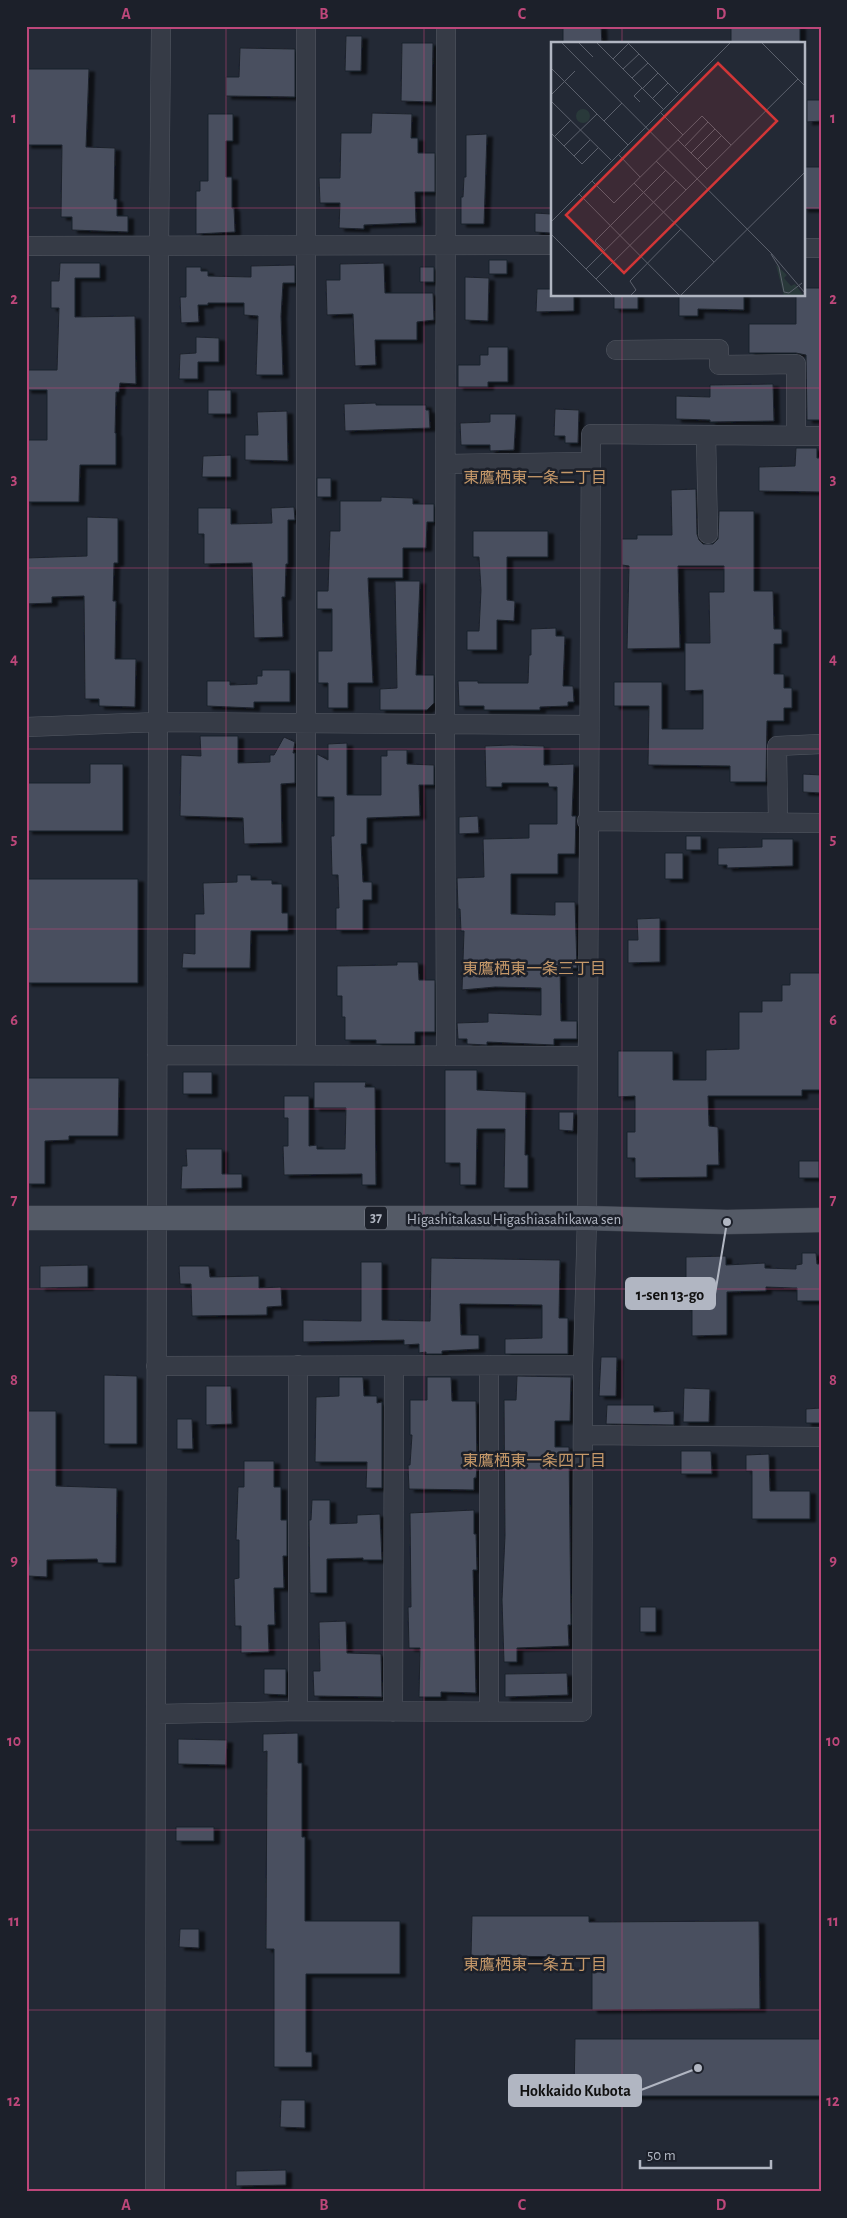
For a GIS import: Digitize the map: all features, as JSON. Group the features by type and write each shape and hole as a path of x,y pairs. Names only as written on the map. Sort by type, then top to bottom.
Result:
{"main road":[{"name":"Higashitakasu Higashiasahikawa sen","path":"26,1218 587,1218 727,1222 821,1220"}],"street":[{"path":"155,2192 161,26"},
{"path":"306,26 306,1055"},
{"path":"446,26 446,1056"},
{"path":"26,246 306,247 445,244 551,245"},
{"path":"804,248 821,248"},
{"path":"616,350 719,349 719,365 796,364 796,436"},
{"path":"156,1714 298,1711 582,1712 583,1365 587,1218 588,1056 589,462 591,434 821,436"},
{"path":"706,435 708,534"},
{"path":"446,464 589,462"},
{"path":"26,727 159,722 589,724"},
{"path":"778,823 778,746 821,744"},
{"path":"588,821 821,823"},
{"path":"157,1055 588,1056"},
{"path":"298,1365 298,1711"},
{"path":"489,1365 489,1712"},
{"path":"156,1366 583,1365"},
{"path":"393,1712 394,1366"},
{"path":"583,1435 821,1437"}],"building":[{"path":"563,26 601,26 602,42 563,42"},
{"path":"731,26 800,26 800,42 731,42"},
{"path":"346,36 362,36 361,71 345,71"},
{"path":"402,43 433,43 432,102 401,101"},
{"path":"240,48 295,49 295,97 226,96 226,77 239,77"},
{"path":"26,69 89,69 86,147 115,148 114,199 117,199 117,216 128,216 128,232 72,230 72,217 61,217 62,145 26,145"},
{"path":"807,100 821,100 821,121 807,122"},
{"path":"372,113 412,114 411,138 418,138 418,153 435,153 435,192 415,192 416,223 364,225 364,229 339,228 340,203 320,203 319,178 340,178 341,133 371,133"},
{"path":"208,114 233,114 233,141 226,141 226,177 232,177 232,208 234,208 235,232 196,234 196,191 200,191 200,181 208,181"},
{"path":"487,134 484,224 461,224 461,197 463,197 464,177 466,177 466,135"},
{"path":"804,167 821,167 821,209 804,209"},
{"path":"535,213 551,214 551,233 535,232"},
{"path":"489,260 507,260 507,274 489,274"},
{"path":"60,263 100,263 100,278 75,278 75,317 135,316 136,384 120,383 119,392 116,392 116,465 80,465 79,502 26,502 26,440 47,440 47,390 26,390 26,370 57,370 59,308 51,308 51,281 59,281"},
{"path":"384,263 385,293 433,293 434,320 417,322 417,340 375,340 376,365 355,366 353,314 327,315 326,280 340,280 340,264"},
{"path":"295,265 295,283 283,283 281,316 283,375 256,375 258,316 244,315 244,303 208,303 208,305 198,305 199,322 181,323 180,297 186,297 186,267 201,267 201,271 208,271 208,276 251,277 251,266"},
{"path":"420,267 434,267 434,282 420,282"},
{"path":"465,277 489,278 488,321 465,320"},
{"path":"804,288 821,288 821,420 807,420 806,355 796,353 749,353 749,324 796,324 796,296 804,296"},
{"path":"537,289 551,289 551,296 574,296 574,311 536,312"},
{"path":"614,296 638,296 638,309 614,309"},
{"path":"679,296 744,296 744,310 698,309 698,316 679,316"},
{"path":"196,337 219,338 219,362 198,362 198,379 179,379 180,354 196,353"},
{"path":"488,347 508,347 508,382 488,382 488,387 458,387 458,365 480,365 480,355 488,355"},
{"path":"773,384 774,421 710,422 710,420 676,419 676,396 710,397 710,385"},
{"path":"208,390 231,390 231,414 208,414"},
{"path":"376,403 376,405 426,405 426,410 429,410 430,428 345,431 344,404"},
{"path":"555,409 579,410 578,443 565,443 565,436 554,436"},
{"path":"287,411 288,461 245,460 245,435 258,435 257,412"},
{"path":"490,414 516,414 514,450 490,451 490,445 461,445 460,423 490,422"},
{"path":"796,448 817,448 817,458 821,458 821,492 759,491 759,467 795,466"},
{"path":"231,455 231,477 202,477 203,456"},
{"path":"317,478 331,478 331,497 317,497"},
{"path":"696,489 697,534 703,544 713,544 718,539 719,511 754,511 754,591 773,591 774,629 782,629 782,644 774,644 774,674 784,674 784,688 792,688 792,708 784,708 784,721 767,721 766,782 730,782 730,766 648,765 649,706 614,706 614,682 662,682 662,729 703,729 703,690 685,691 685,643 710,643 709,592 724,592 724,566 678,566 680,648 627,649 629,566 622,565 622,539 637,539 637,535 672,535 671,490"},
{"path":"381,497 413,498 413,504 434,504 434,522 427,522 426,548 403,548 403,578 368,578 373,683 348,683 348,708 328,708 328,683 318,683 318,651 332,651 332,609 317,609 317,591 328,591 330,531 340,531 340,501 381,501"},
{"path":"294,507 295,520 288,520 288,564 286,564 285,597 282,597 283,637 254,638 252,563 204,564 204,534 198,534 198,508 231,508 231,524 272,523 271,508"},
{"path":"87,517 118,518 118,563 114,563 113,601 116,601 115,659 136,659 135,707 99,706 99,699 85,699 84,596 52,597 52,603 26,604 26,558 87,556"},
{"path":"473,531 548,531 548,557 507,557 507,600 515,601 514,621 497,620 497,650 467,650 467,631 479,631 481,590 479,557 473,557"},
{"path":"395,581 420,581 416,675 434,675 434,703 427,710 380,710 380,689 397,688"},
{"path":"556,628 556,636 565,636 563,686 573,686 574,702 568,702 568,706 540,707 540,710 484,710 484,706 459,706 458,681 528,683 531,629"},
{"path":"262,670 290,670 290,702 254,702 254,708 207,706 207,681 230,681 230,685 257,684 257,676 262,676"},
{"path":"200,736 238,736 238,763 270,762 270,755 274,755 284,737 295,742 293,753 295,753 295,783 281,784 282,843 244,844 243,818 180,816 181,755 201,756"},
{"path":"347,743 347,795 381,795 381,756 387,756 387,750 407,750 407,764 434,765 434,785 419,785 420,816 367,818 367,844 361,844 363,882 372,882 372,900 363,900 363,930 336,930 336,908 339,908 338,875 332,875 331,836 334,836 334,797 317,797 317,754 328,760 328,744"},
{"path":"485,746 544,746 544,765 574,764 572,816 576,816 575,854 558,854 558,874 511,874 511,914 555,915 555,902 575,902 577,968 560,968 561,1021 577,1021 577,1039 554,1039 554,1045 487,1042 487,1045 467,1044 467,1039 458,1039 457,1023 488,1022 488,1013 541,1015 541,988 495,987 462,990 464,931 461,931 460,909 458,909 457,878 484,877 483,839 529,838 529,824 557,824 557,787 549,787 548,783 502,783 502,787 486,787"},
{"path":"90,764 123,764 123,831 27,831 27,783 90,783"},
{"path":"803,774 821,775 821,793 803,792"},
{"path":"478,816 479,833 459,834 459,817"},
{"path":"686,836 701,836 701,850 686,850"},
{"path":"762,839 793,839 793,866 727,868 727,865 718,865 718,848 762,847"},
{"path":"665,853 683,853 683,879 665,879"},
{"path":"237,875 251,875 251,880 272,880 272,884 282,884 282,913 288,913 288,931 251,931 250,968 182,968 183,953 195,954 195,914 204,914 203,883 237,882"},
{"path":"26,879 138,879 138,983 26,983"},
{"path":"660,918 660,962 628,963 628,940 638,940 637,919"},
{"path":"397,962 418,962 419,980 435,980 435,1032 415,1032 415,1044 376,1044 376,1040 345,1040 345,1017 342,1017 342,996 337,996 337,966 397,965"},
{"path":"790,973 821,973 820,1090 802,1090 802,1096 708,1096 709,1126 718,1127 719,1165 707,1165 707,1177 635,1178 635,1158 627,1158 627,1132 635,1132 635,1096 618,1097 618,1051 673,1051 673,1080 706,1080 706,1050 739,1049 739,1012 762,1012 762,1001 782,1001 782,985 790,985"},
{"path":"445,1070 477,1070 477,1090 526,1092 525,1155 528,1155 528,1188 504,1188 505,1129 477,1129 476,1185 460,1185 460,1163 445,1163"},
{"path":"183,1072 212,1072 212,1094 183,1094"},
{"path":"28,1078 119,1078 118,1136 69,1136 69,1140 45,1141 45,1184 26,1184"},
{"path":"314,1082 366,1082 365,1087 375,1087 376,1185 362,1185 362,1174 284,1175 283,1146 288,1146 288,1118 284,1118 284,1096 309,1096 309,1146 317,1145 317,1149 345,1149 346,1108 314,1108"},
{"path":"559,1112 574,1112 573,1131 559,1130"},
{"path":"186,1149 222,1149 222,1174 242,1174 242,1188 181,1189 182,1166 187,1166"},
{"path":"799,1161 819,1161 819,1178 799,1178"},
{"path":"802,1253 816,1253 817,1264 821,1264 821,1301 797,1301 797,1288 766,1287 766,1291 727,1292 727,1335 692,1336 692,1308 686,1308 686,1257 726,1256 726,1265 765,1263 765,1268 796,1269 796,1265 802,1264"},
{"path":"431,1258 560,1260 559,1318 568,1318 568,1354 505,1354 505,1339 542,1338 542,1305 460,1304 461,1335 479,1335 479,1349 442,1351 442,1354 426,1354 426,1352 419,1353 419,1344 404,1345 404,1340 303,1342 303,1320 361,1321 361,1262 382,1262 382,1320 430,1321"},
{"path":"88,1265 88,1287 40,1288 40,1266"},
{"path":"179,1266 209,1266 210,1277 259,1276 259,1288 281,1287 282,1306 267,1307 267,1315 192,1316 191,1284 180,1284"},
{"path":"601,1357 617,1357 616,1396 599,1396"},
{"path":"104,1375 137,1376 137,1444 104,1444"},
{"path":"517,1376 571,1377 570,1421 555,1421 555,1447 569,1447 571,1625 568,1625 569,1646 517,1648 517,1662 504,1662 502,1600 505,1536 504,1400 516,1400"},
{"path":"339,1377 363,1377 364,1396 377,1396 377,1403 382,1402 382,1488 366,1488 367,1462 315,1462 316,1397 339,1396"},
{"path":"427,1377 451,1377 452,1401 476,1401 477,1468 476,1478 474,1478 474,1490 409,1489 408,1465 410,1465 412,1435 410,1435 410,1400 427,1400"},
{"path":"206,1386 231,1386 232,1424 206,1425"},
{"path":"684,1388 710,1389 709,1422 683,1422"},
{"path":"607,1405 654,1405 654,1412 674,1411 674,1425 606,1424"},
{"path":"821,1408 821,1423 806,1423 806,1409"},
{"path":"26,1411 56,1411 56,1486 117,1488 116,1563 98,1563 97,1559 47,1560 47,1577 28,1576 29,1560 26,1560"},
{"path":"177,1419 192,1419 193,1449 177,1449"},
{"path":"681,1451 711,1451 712,1474 681,1474"},
{"path":"769,1454 770,1491 810,1491 810,1519 752,1519 752,1471 746,1471 746,1455"},
{"path":"244,1461 274,1461 274,1487 281,1487 281,1520 287,1520 287,1556 283,1556 284,1588 274,1588 275,1625 268,1625 269,1652 241,1653 241,1626 235,1626 234,1579 239,1578 239,1540 236,1540 238,1487 244,1487"},
{"path":"312,1500 330,1500 330,1524 357,1523 357,1515 380,1514 382,1560 363,1560 363,1558 327,1559 327,1593 310,1593 309,1520 311,1520"},
{"path":"474,1510 477,1570 473,1570 476,1693 441,1692 441,1697 419,1697 420,1648 409,1648 408,1607 411,1607 410,1513"},
{"path":"640,1607 656,1607 656,1632 640,1632"},
{"path":"346,1621 347,1653 381,1654 382,1697 314,1696 313,1671 320,1671 319,1622"},
{"path":"264,1669 286,1669 286,1695 264,1694"},
{"path":"567,1673 568,1695 505,1697 505,1674"},
{"path":"298,1733 298,1763 302,1763 302,1837 305,1837 305,1921 400,1921 400,1974 306,1974 306,2052 312,2052 312,2067 274,2067 274,1949 266,1949 267,1751 263,1752 263,1734"},
{"path":"178,1739 227,1740 226,1765 178,1764"},
{"path":"176,1827 214,1827 214,1841 176,1841"},
{"path":"472,1916 589,1916 589,1922 759,1921 760,2009 592,2010 592,1957 471,1956"},
{"path":"180,1929 199,1929 199,1948 179,1947"},
{"path":"575,2039 821,2039 821,2096 574,2096"},
{"path":"281,2100 305,2100 305,2128 280,2127"},
{"path":"286,2170 286,2185 236,2186 236,2171"}],"place":[{"name":"1-sen 13-go","path":"727,1222"},
{"name":"Hokkaido Kubota","path":"698,2068"}],"district":[{"name":"東鷹栖東一条二丁目","path":"535,478"},
{"name":"東鷹栖東一条三丁目","path":"534,969"},
{"name":"東鷹栖東一条四丁目","path":"534,1461"},
{"name":"東鷹栖東一条五丁目","path":"535,1965"}]}
